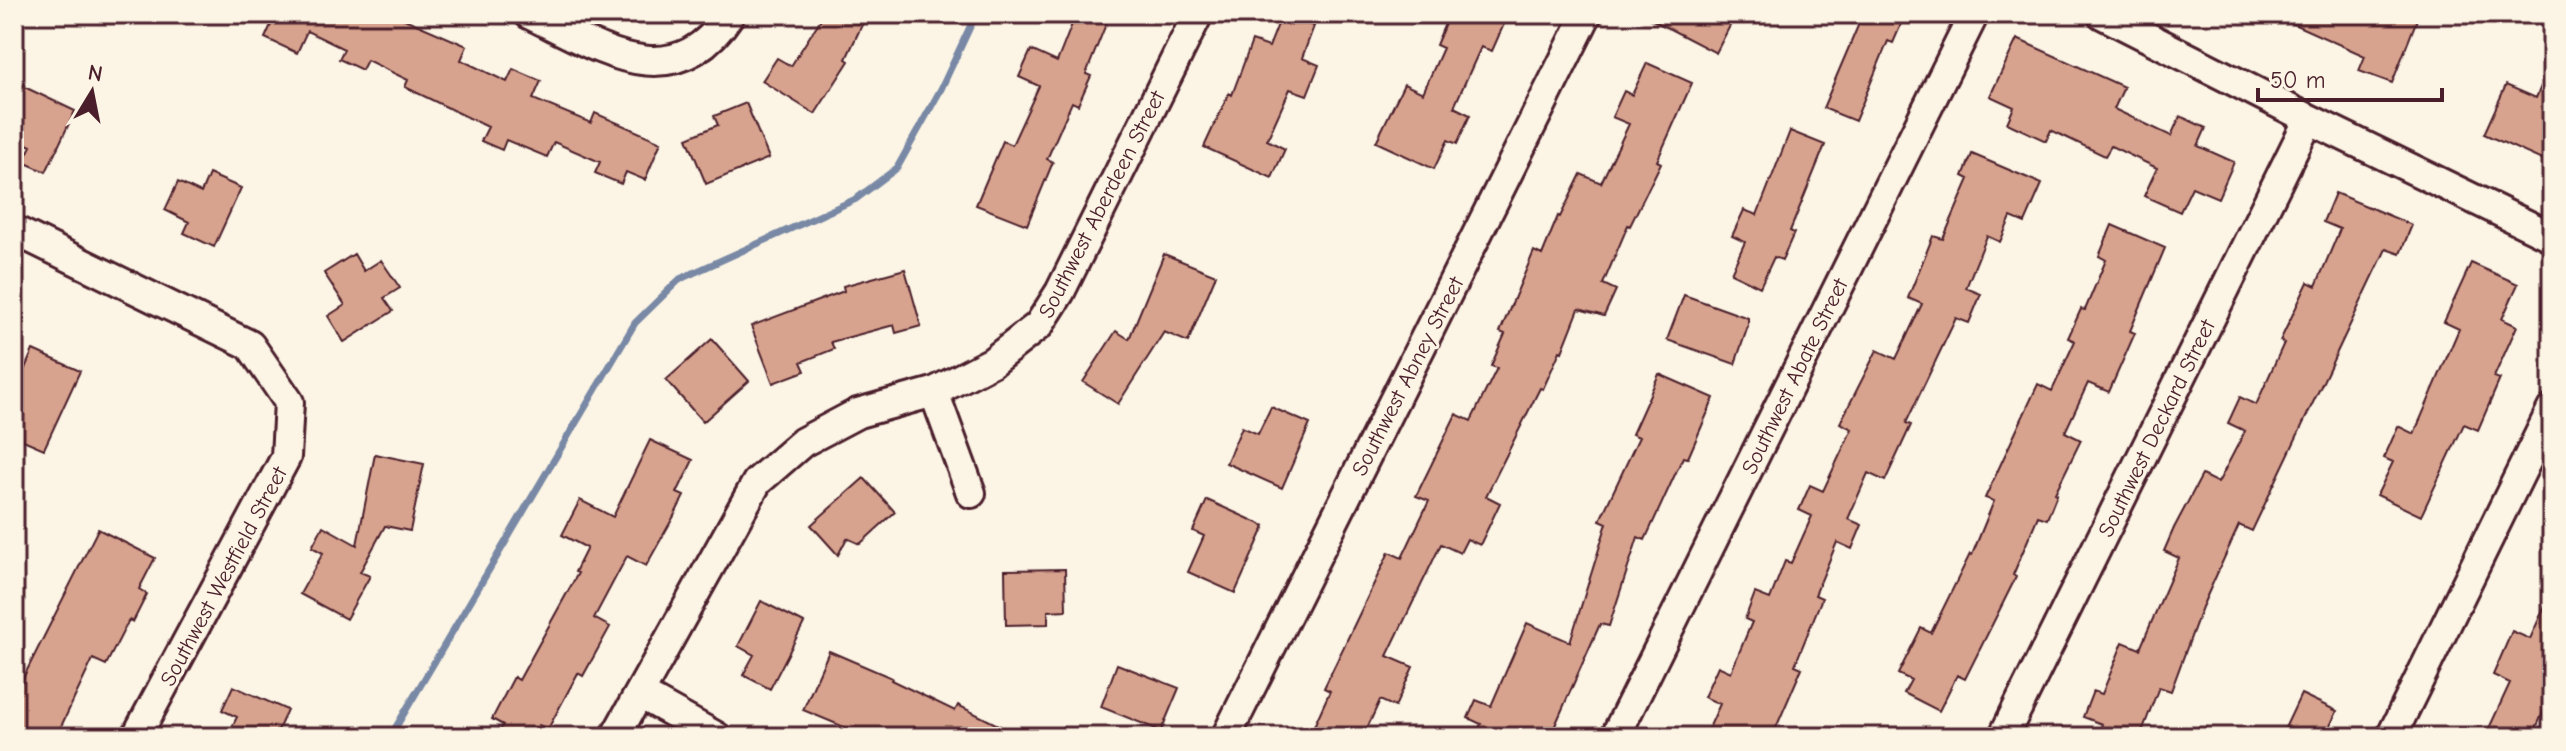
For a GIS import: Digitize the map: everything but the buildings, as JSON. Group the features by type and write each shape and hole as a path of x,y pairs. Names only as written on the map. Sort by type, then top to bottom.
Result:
{"street":[{"path":"529,14 622,56 666,62 686,56 703,46 730,14"},
{"name":"Southwest Aberdeen Street","path":"615,737 757,482 803,442 858,413 934,392 992,362 1039,325 1060,292 1198,14"},
{"name":"Southwest Abney Street","path":"1226,737 1587,14"},
{"name":"Southwest Abate Street","path":"1615,737 1974,14"},
{"path":"2102,14 2552,237"},
{"name":"Southwest Deckard Street","path":"2003,737 2309,119"},
{"name":"Southwest Westfield Street","path":"16,237 250,345 289,402 286,457 136,737"},
{"path":"934,392 971,493"},
{"path":"2391,737 2552,409"},
{"path":"640,694 717,737"}],"waterway":[{"path":"390,737 635,323 680,279 856,199 897,168 941,89 976,14"}]}
